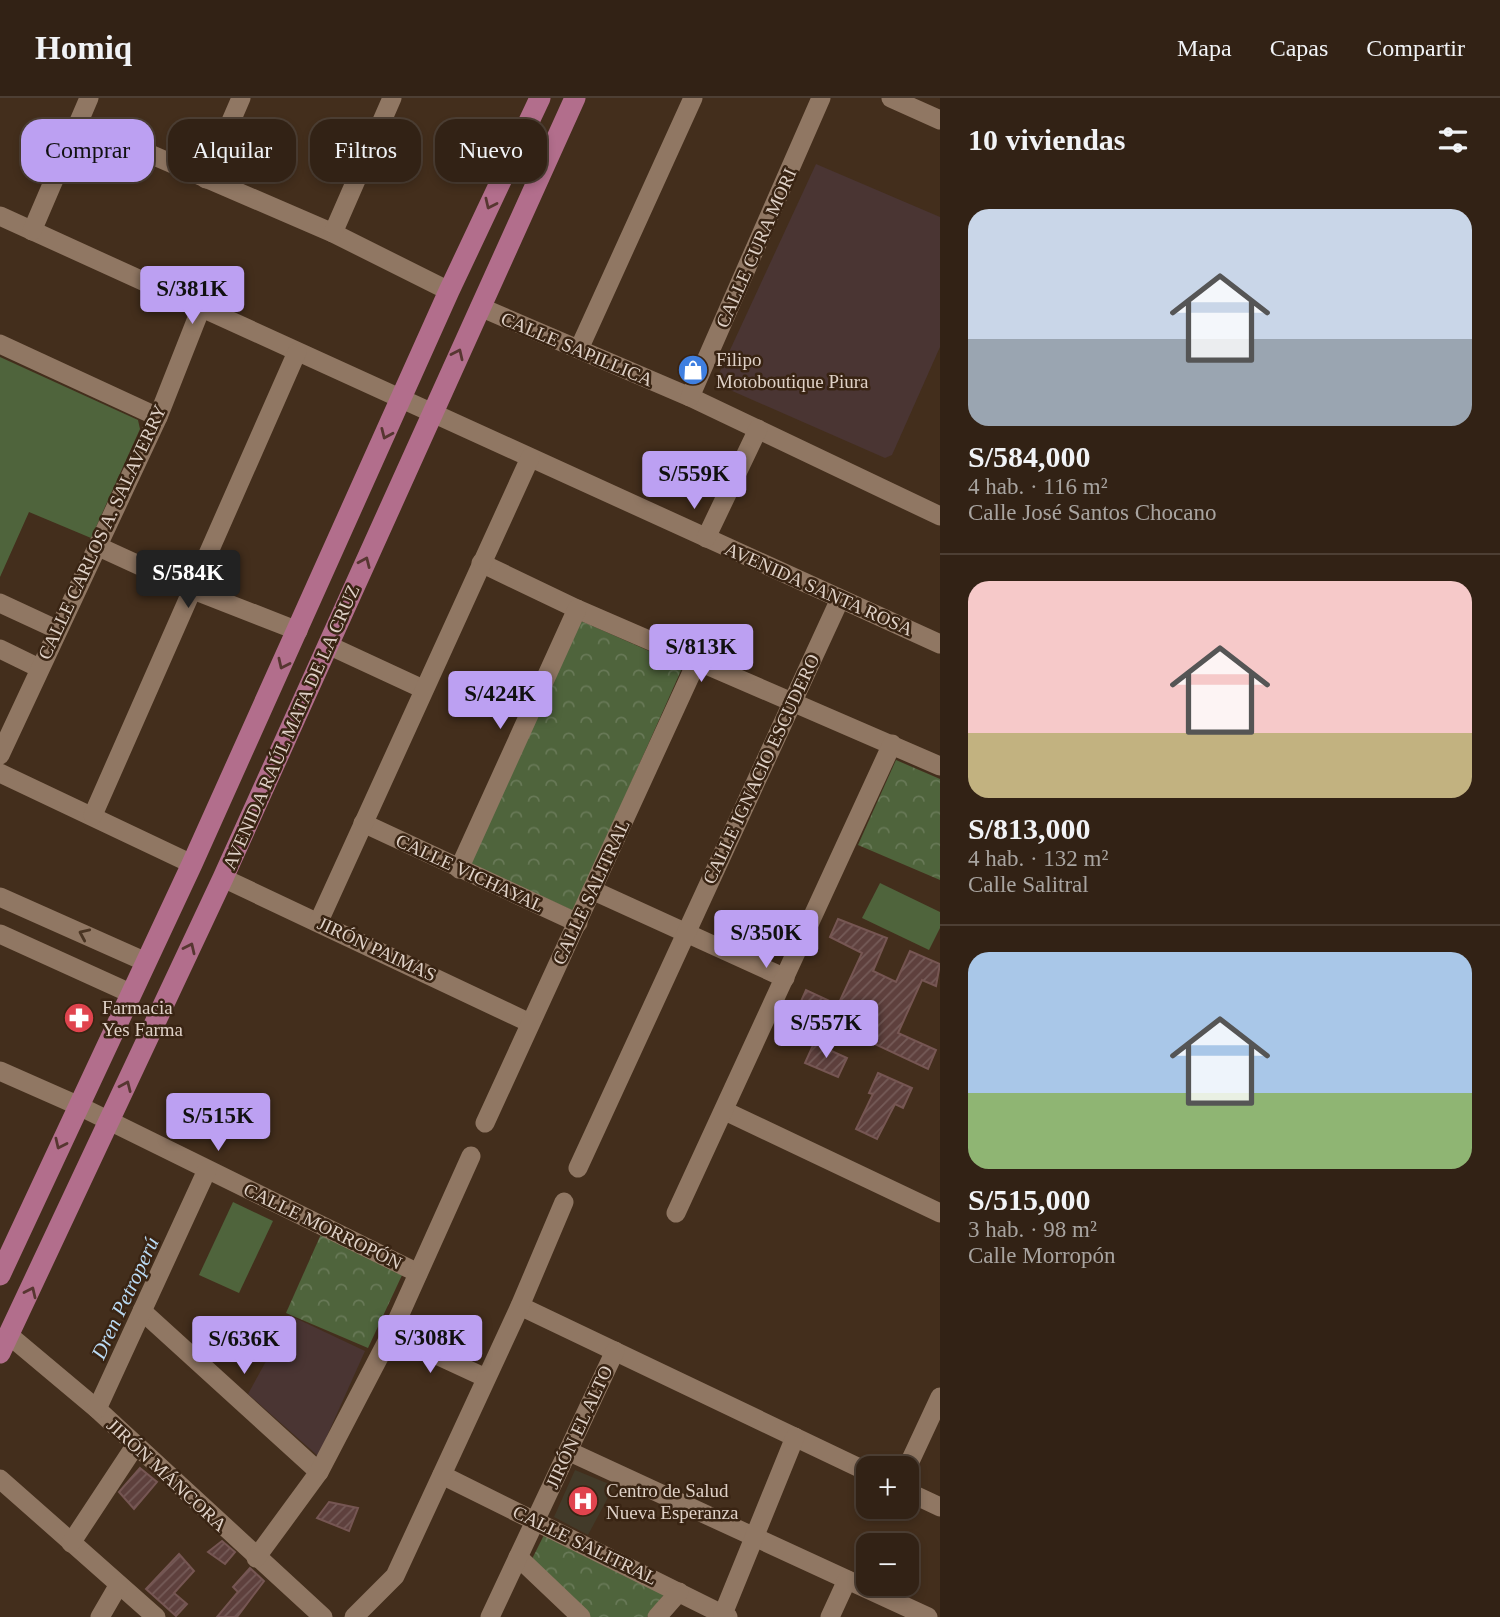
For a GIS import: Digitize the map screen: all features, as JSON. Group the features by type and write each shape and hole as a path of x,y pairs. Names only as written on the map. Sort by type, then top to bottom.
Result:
{"main road":[{"name":"AVENIDA RAÚL MATA DE LA CRUZ","path":"0,1275 192,864 449,291 540,98"},
{"name":"AVENIDA RAÚL MATA DE LA CRUZ","path":"5,1345 223,878 575,98"},
{"path":"146,962 177,975"},
{"path":"130,993 161,1009"}],"street":[{"path":"80,119 89,98"},
{"path":"232,119 241,98"},
{"path":"333,233 392,98"},
{"path":"579,349 693,98"},
{"name":"CALLE CURA MORI","path":"690,397 821,98"},
{"path":"891,98 940,120"},
{"path":"32,231 53,182"},
{"path":"215,182 333,233 449,291"},
{"name":"AVENIDA SANTA ROSA","path":"0,216 940,644"},
{"name":"CALLE SAPILLICA","path":"480,307 690,397 940,516"},
{"name":"CALLE CARLOS A. SALAVERRY","path":"0,755 158,417 201,308"},
{"path":"0,344 158,417"},
{"path":"93,815 297,352"},
{"path":"706,538 758,429"},
{"path":"318,921 530,458"},
{"path":"97,546 193,590 298,631"},
{"path":"481,564 577,609 793,700 940,766"},
{"name":"CALLE IGNACIO ESCUDERO","path":"578,1168 840,599"},
{"path":"0,603 57,629"},
{"path":"459,869 577,609"},
{"path":"328,645 423,689"},
{"path":"0,649 39,668"},
{"name":"CALLE SALITRAL","path":"485,1123 697,661"},
{"path":"676,1213 892,744"},
{"path":"0,773 192,864"},
{"name":"CALLE VICHAYAL","path":"363,823 578,923"},
{"name":"JIRÓN PAIMAS","path":"223,878 530,1023"},
{"path":"592,890 785,978"},
{"path":"0,897 146,962"},
{"path":"0,934 130,993"},
{"name":"CALLE MORROPÓN","path":"0,1071 78,1105 418,1273"},
{"path":"724,1111 940,1213"},
{"path":"256,1558 319,1472 391,1334 471,1156"},
{"path":"97,1409 207,1170"},
{"path":"354,1617 395,1576 520,1306 564,1202"},
{"path":"520,1306 856,1466"},
{"path":"142,1311 319,1472"},
{"path":"391,1334 486,1378"},
{"name":"JIRÓN MÁNCORA","path":"5,1345 97,1409 323,1617"},
{"name":"JIRÓN EL ALTO","path":"490,1617 615,1351"},
{"path":"913,1456 940,1397"},
{"path":"726,1616 795,1437"},
{"path":"71,1543 135,1446"},
{"path":"568,1451 928,1617"},
{"name":"CALLE SALITRAL","path":"442,1475 726,1616"},
{"path":"0,1479 156,1617"},
{"path":"919,1497 940,1507"},
{"path":"518,1556 581,1617"},
{"path":"830,1617 848,1580"},
{"path":"100,1617 118,1586"},
{"path":"657,1617 679,1592"}],"shaded area":[{"path":"816,164 940,217 940,347 892,455 885,458 721,386 717,378"},
{"path":"291,1316 365,1351 318,1456 248,1394"},
{"name":"Centro de Salud Nueva Esperanza","path":"575,1470 614,1486 588,1535 554,1517"}],"green space":[{"path":"0,357 138,420 140,429 91,538 29,512 0,577"},
{"path":"579,620 683,666 574,911 470,864"},
{"path":"896,760 940,779 940,880 858,845"},
{"path":"880,883 940,912 940,928 929,950 862,918"},
{"path":"233,1202 273,1221 239,1293 199,1275"},
{"path":"322,1232 403,1273 368,1348 286,1313"},
{"path":"547,1529 665,1593 647,1617 588,1617 530,1563"}],"building":[{"path":"838,919 887,938 873,971 896,982 910,951 940,964 936,986 922,980 898,1033 936,1050 928,1069 798,1008 806,990 838,1005 862,953 830,937"},
{"path":"814,1043 847,1058 838,1077 805,1063"},
{"path":"878,1073 912,1088 903,1108 895,1104 877,1139 856,1129 873,1094 869,1093"},
{"path":"140,1468 157,1482 134,1509 119,1492"},
{"path":"329,1502 358,1508 349,1531 317,1518"},
{"path":"222,1541 235,1552 225,1564 208,1552"},
{"path":"179,1554 194,1571 174,1593 187,1604 176,1616 146,1589"},
{"path":"250,1568 264,1581 237,1617 217,1617 238,1592 233,1587"}],"place":[{"name":"Filipo Motoboutique Piura","path":"693,370"},
{"name":"Farmacia Yes Farma","path":"79,1018"},
{"name":"Centro de Salud Nueva Esperanza","path":"583,1501"}],"water label":[{"name":"Dren Petroperú","path":"125,1298"}]}
